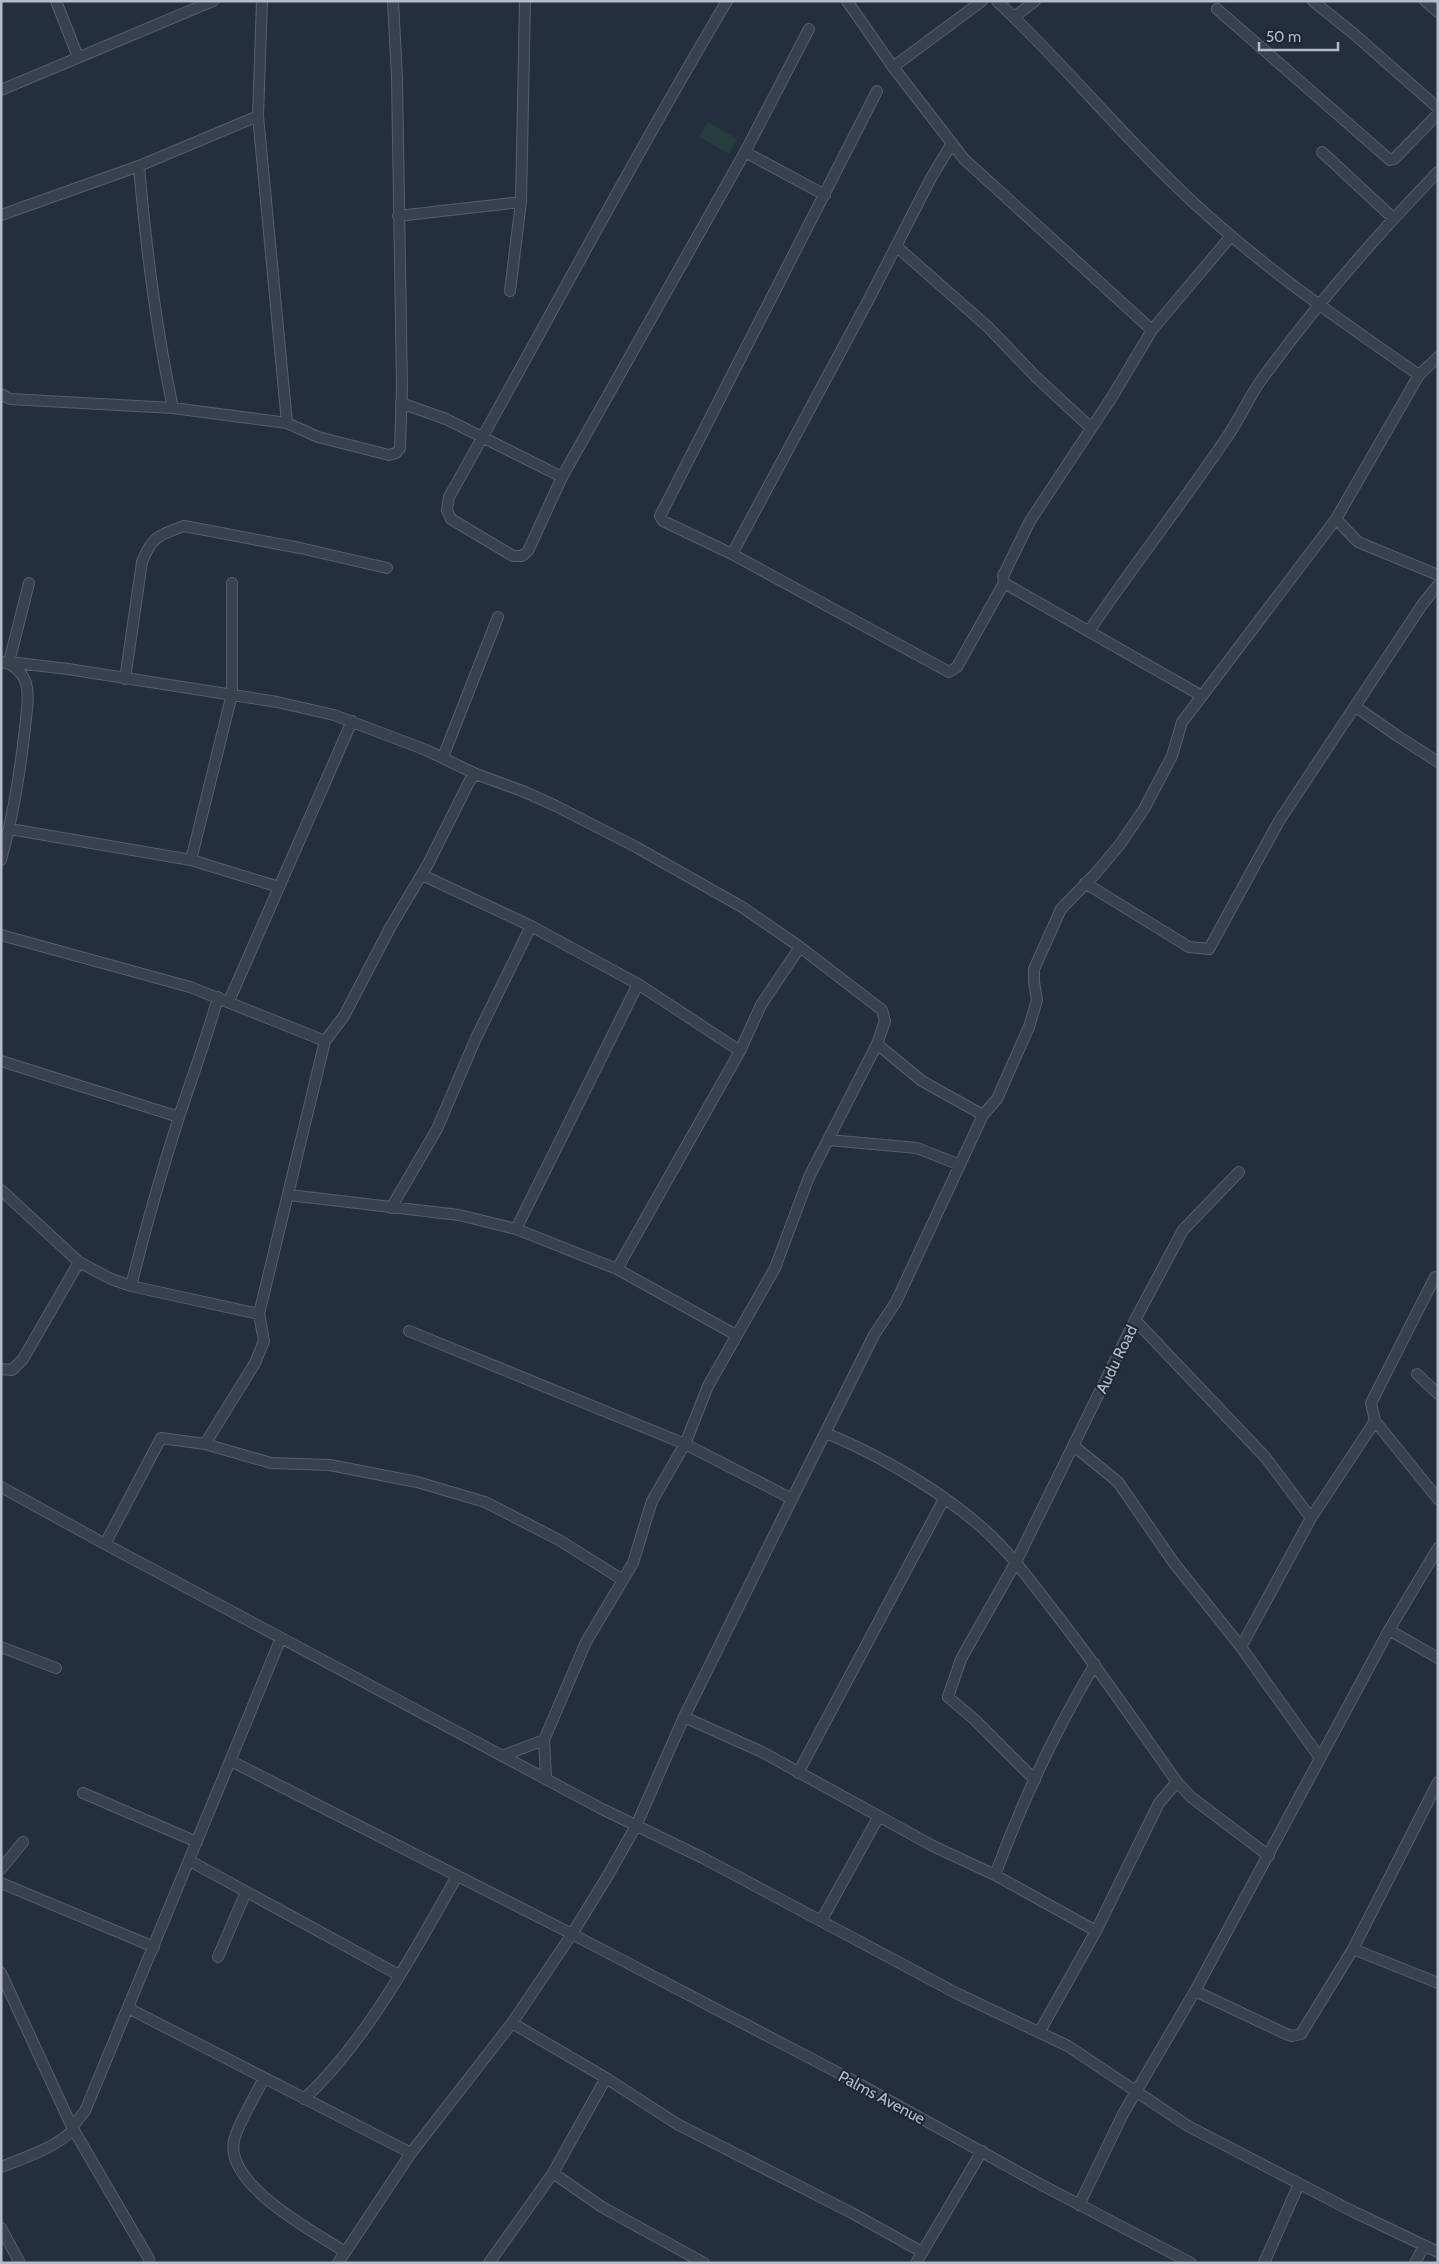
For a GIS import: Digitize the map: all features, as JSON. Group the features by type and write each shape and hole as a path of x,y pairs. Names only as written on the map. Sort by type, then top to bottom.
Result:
{"street":[{"path":"56,1 78,57"},
{"path":"1,90 213,1"},
{"path":"262,1 258,116 287,423"},
{"path":"1,394 10,399 173,408 287,423 318,437 389,454 396,453 400,448 402,403 397,78 393,1"},
{"path":"510,291 521,202 525,1"},
{"path":"727,1 660,113 548,321 449,496 447,510 451,519 513,556 522,556 528,551 562,477 745,152 810,29"},
{"path":"847,1 893,67 964,159 1152,330"},
{"path":"893,67 982,1"},
{"path":"997,1 1175,185 1231,236 1319,306 1420,375"},
{"path":"1014,17 1035,1"},
{"path":"1313,1 1438,108"},
{"path":"1425,1 1438,12"},
{"path":"1218,8 1390,160 1394,159 1438,114"},
{"path":"877,91 660,516 663,521 732,554 949,672 957,667 1004,583 1004,569 1030,521 1112,397 1152,330 1231,236"},
{"path":"1,215 139,166 258,116"},
{"path":"732,554 870,297 931,178 952,143"},
{"path":"745,152 825,195"},
{"path":"1322,152 1393,218"},
{"path":"139,166 150,276 162,355 173,408"},
{"path":"1089,631 1128,573 1226,439 1261,381 1319,306 1393,218 1438,172"},
{"path":"398,216 521,202"},
{"path":"896,246 988,327 1036,377 1090,428"},
{"path":"338,2263 411,2154 512,2023 572,1934 636,1826 684,1717 874,1336 896,1302 982,1115 997,1099 1029,1027 1038,1000 1034,982 1034,969 1050,929 1061,909 1121,843 1144,809 1172,756 1182,722 1188,711 1202,696 1336,520 1420,375 1438,357"},
{"path":"402,403 446,419 562,477"},
{"path":"1336,520 1358,542 1438,575"},
{"path":"125,679 142,562 148,545 154,538 166,532 184,526 300,548 387,568"},
{"path":"5,662 29,583"},
{"path":"191,860 232,694 232,583"},
{"path":"1004,583 1202,696"},
{"path":"1085,884 1189,947 1209,949 1279,821 1422,605 1438,585"},
{"path":"443,757 498,617"},
{"path":"5,662 232,694 334,714 443,757 476,774 525,792 636,847 742,907 800,947 882,1010 885,1021 877,1044 810,1177 775,1268 708,1386 685,1444 652,1501 633,1563 586,1642 544,1740 546,1777"},
{"path":"1,860 10,828 27,703 24,678 5,662"},
{"path":"1356,706 1396,736 1438,762"},
{"path":"230,1001 352,721"},
{"path":"205,1444 255,1363 264,1341 259,1314 325,1041 344,1016 391,926 422,875 470,780 476,774"},
{"path":"10,828 191,860 279,887"},
{"path":"422,875 531,926 638,984 740,1051"},
{"path":"391,1208 438,1129 476,1038 531,926"},
{"path":"1,935 80,955 218,997 325,1041"},
{"path":"617,1269 740,1051 760,1006 800,947"},
{"path":"516,1229 638,984"},
{"path":"131,1286 179,1117 206,1041 218,997"},
{"path":"877,1044 922,1081 982,1115"},
{"path":"1,1061 179,1117"},
{"path":"829,1140 917,1148 960,1166"},
{"name":"Audu Road","path":"1035,1780 975,1720 948,1697 961,1659 1016,1562 1135,1320 1183,1230 1239,1172"},
{"path":"1,1190 79,1262 111,1279 131,1286 259,1314"},
{"path":"289,1195 459,1216 516,1229 617,1269 736,1335"},
{"path":"1,1369 12,1370 23,1359 79,1262"},
{"path":"1438,1280 1434,1277 1371,1403 1375,1421 1438,1499"},
{"path":"1135,1320 1266,1458 1311,1518"},
{"path":"409,1331 685,1444 792,1499"},
{"path":"1417,1374 1438,1394"},
{"path":"1240,1647 1311,1518 1375,1421"},
{"path":"826,1433 883,1459 944,1499 986,1531 1016,1562 1096,1664 1177,1782 1191,1797 1269,1856"},
{"path":"105,1544 161,1438 205,1444 271,1462 330,1466 417,1482 485,1502 559,1540 623,1580"},
{"path":"1074,1446 1118,1482 1174,1563 1240,1647 1320,1758"},
{"path":"1,1487 502,1756 546,1777 636,1826 721,1867 950,1990 1040,2031 1068,2046 1188,2126 1298,2184 1438,2252"},
{"path":"798,1773 944,1499"},
{"path":"1079,2205 1136,2090 1195,1991 1389,1630 1438,1548"},
{"path":"1389,1630 1438,1658"},
{"path":"1,2167 44,2150 66,2138 89,2104 281,1638"},
{"path":"1,1647 56,1668"},
{"path":"995,1875 1014,1822 1079,1692 1096,1664"},
{"path":"684,1717 762,1752 879,1816 995,1875 1096,1932"},
{"path":"502,1756 544,1740"},
{"name":"Palms Avenue","path":"231,1761 572,1934 1191,2263"},
{"path":"1040,2031 1096,1932 1159,1803 1177,1782"},
{"path":"1195,1991 1286,2034 1297,2035 1309,2023 1353,1949 1438,1782"},
{"path":"83,1792 198,1842"},
{"path":"821,1921 879,1816"},
{"path":"1,1869 23,1842"},
{"path":"190,1861 400,1975"},
{"path":"304,2099 338,2065 400,1975 457,1876"},
{"path":"1,1883 154,1947"},
{"path":"218,1957 246,1892"},
{"path":"1353,1949 1438,1983"},
{"path":"1,1973 72,2127 149,2259"},
{"path":"128,2008 411,2154"},
{"path":"512,2023 606,2078 677,2124 852,2213 922,2252"},
{"path":"264,2078 233,2141 237,2168 259,2195 345,2252"},
{"path":"489,2263 553,2173 606,2078"},
{"path":"916,2263 982,2151"},
{"path":"553,2173 602,2207 704,2263"},
{"path":"1264,2263 1298,2184"},
{"path":"1,2228 20,2263"},
{"path":"1415,2263 1424,2246"}],"green space":[{"path":"708,122 737,139 729,154 699,137"}]}
